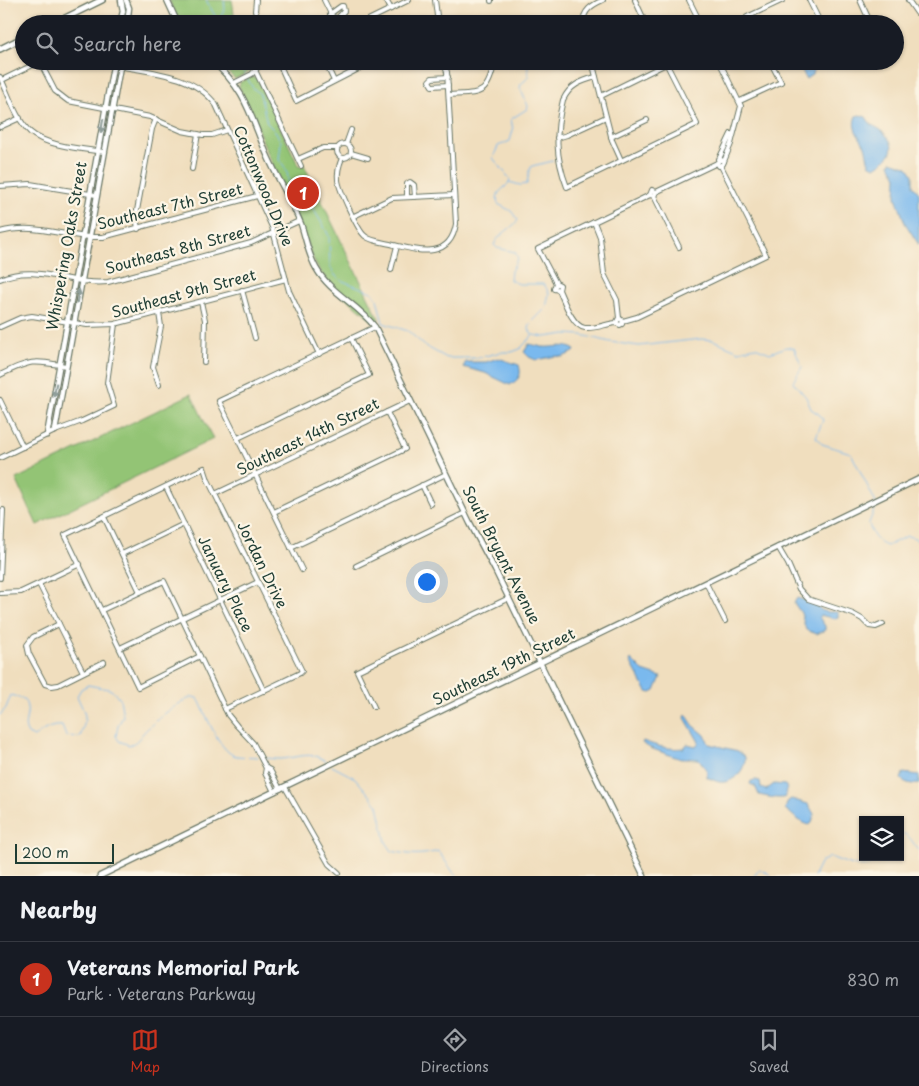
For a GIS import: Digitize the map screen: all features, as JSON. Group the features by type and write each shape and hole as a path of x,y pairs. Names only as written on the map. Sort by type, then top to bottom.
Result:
{"main road":[{"path":"71,15 102,0"},
{"path":"0,49 15,42"}],"street":[{"path":"121,0 122,15"},
{"path":"126,0 129,8 128,15"},
{"path":"167,0 174,15"},
{"path":"256,0 256,15"},
{"path":"324,0 330,14 343,6 344,11 340,15"},
{"path":"386,0 391,9"},
{"path":"378,15 409,0"},
{"path":"435,0 437,15"},
{"path":"585,15 590,6 603,0"},
{"path":"635,0 642,15"},
{"path":"689,0 696,15"},
{"path":"751,15 783,0"},
{"path":"809,0 816,15"},
{"path":"860,0 867,15"},
{"path":"908,0 918,13"},
{"path":"22,70 1,79 29,132 38,138 53,143 104,152"},
{"path":"45,70 51,84 60,96 74,103 156,118 182,131 198,134 212,136 227,130"},
{"name":"Whispering Oaks Street","path":"47,435 112,70"},
{"name":"Whispering Oaks Street","path":"55,431 119,70"},
{"name":"Cottonwood Drive","path":"145,70 185,81 201,90 216,105 274,232 293,299 319,354"},
{"name":"South Bryant Avenue","path":"221,70 244,97 269,158 299,221 310,256 321,276 336,293 363,312 375,327 644,876"},
{"path":"234,83 250,75 255,70 302,166"},
{"path":"282,70 296,101 356,70"},
{"path":"329,70 334,81"},
{"path":"342,158 338,170 338,181 360,230 366,237 421,251 434,251 447,243 454,232 456,224 447,70"},
{"path":"449,95 473,94 484,89 490,82 493,70"},
{"path":"594,70 611,137 621,160"},
{"path":"601,96 652,70"},
{"path":"596,77 578,83 566,92 562,104 557,138 558,158 567,187 697,124 670,70"},
{"path":"722,164 731,144 741,106 724,70"},
{"path":"740,101 781,82 775,70"},
{"path":"448,77 432,78 429,81 432,86 448,85"},
{"path":"557,138 567,136 606,117"},
{"path":"0,127 20,118"},
{"path":"138,229 136,216 152,129 156,118"},
{"path":"611,137 647,120"},
{"path":"346,144 351,130"},
{"path":"594,222 600,237 604,274 617,300 621,325 616,323 587,328 580,326 573,319 559,290 554,288 556,283 538,249 718,161 733,132"},
{"path":"192,169 198,134"},
{"path":"298,159 323,148 337,148 341,144 346,144 351,148 351,153"},
{"path":"337,148 337,154 342,158 348,157 351,153"},
{"path":"351,153 368,158"},
{"path":"621,320 636,317 766,254 722,164 718,161"},
{"path":"407,197 407,184 410,182 414,184 415,196"},
{"path":"0,186 30,184 96,195"},
{"path":"653,194 680,247"},
{"path":"354,216 390,199 454,195"},
{"name":"Southeast 7th Street","path":"0,232 31,228 88,237 108,236 257,196"},
{"name":"Southeast 8th Street","path":"0,279 18,273 34,272 94,282 112,281 251,243 299,221"},
{"path":"391,270 397,246"},
{"name":"Southeast 9th Street","path":"0,327 27,316 95,325 115,324 286,279"},
{"path":"242,290 255,338"},
{"path":"201,302 205,320 204,362"},
{"path":"159,313 161,326 153,367 159,384"},
{"path":"0,458 55,431 114,406 107,383 115,324"},
{"path":"302,570 219,401 375,327"},
{"path":"238,438 369,375 351,338"},
{"path":"0,375 22,364 33,361 66,366"},
{"path":"0,400 23,447"},
{"name":"Southeast 14th Street","path":"215,494 410,401"},
{"path":"274,512 405,449 386,412"},
{"name":"Jordan Drive","path":"166,487 204,468 302,672 264,690"},
{"path":"291,548 446,474"},
{"name":"Southeast 19th Street","path":"100,876 919,479"},
{"path":"422,485 431,504"},
{"path":"166,487 65,535 138,687 200,656"},
{"name":"January Place","path":"166,487 264,690"},
{"path":"0,578 3,510"},
{"path":"356,566 465,513"},
{"path":"104,517 140,592"},
{"path":"122,554 184,524"},
{"path":"778,548 788,564 799,589 808,599 853,614 869,626 876,627 883,624"},
{"path":"0,593 22,592 80,564"},
{"path":"102,610 164,581 231,720 247,736 258,751 266,768 270,770 280,789"},
{"path":"120,648 258,582"},
{"path":"706,583 724,621"},
{"path":"39,584 83,672"},
{"path":"374,708 357,671 509,598"},
{"path":"59,624 33,637 28,643 29,654 42,680 47,685 58,685 104,662"},
{"path":"225,709 264,690"},
{"path":"266,768 265,773 274,792"},
{"path":"285,787 329,864 339,873"}],"green space":[{"path":"169,0 232,0 234,15 176,15"},
{"path":"225,70 251,70 249,72 235,79"},
{"path":"251,77 257,78 299,167 304,165 379,319 373,322 333,287 316,265 239,86 240,82"},
{"path":"191,394 213,439 37,525 16,479"}],"water":[{"path":"802,70 814,70 813,74 806,79"},
{"path":"856,116 866,117 884,133 891,143 891,152 885,160 875,167 870,165 865,146 854,125"},
{"path":"891,161 909,168 913,175 913,186 919,193 919,245 905,223 896,197 897,177 890,164"},
{"path":"529,344 542,347 567,347 575,350 562,357 556,356 536,360 524,352"},
{"path":"498,358 519,365 519,377 510,385 485,373 463,367 466,362 486,362"},
{"path":"797,598 815,603 821,610 838,612 838,617 836,619 820,615 819,617 825,626 825,630 817,634 806,630 801,613 794,603"},
{"path":"631,659 643,671 661,677 655,691 647,692 630,661"},
{"path":"686,714 693,725 705,735 709,744 738,751 745,757 745,762 738,775 729,781 714,781 707,777 707,771 699,759 681,759 650,748 642,743 643,741 668,748 684,748 687,744 696,746 699,742 685,718"},
{"path":"903,773 919,775 919,784 909,783 901,779"},
{"path":"751,781 760,781 761,788 766,790 774,784 785,785 787,788 785,797 777,798 759,795 755,786 750,784"},
{"path":"791,799 808,804 814,814 812,823 809,825 802,822 785,809 788,801"}],"waterway":[{"path":"206,0 215,15"},
{"path":"222,15 225,9 224,0"},
{"path":"242,70 253,88 260,94 267,123 276,132 281,142 279,160 284,165 288,184 302,198 309,202 329,236 330,266 334,274 340,280 372,292 377,299 383,323 408,331 425,346 447,358 478,358 501,352 512,352 520,349 532,336"},
{"path":"528,70 529,77 521,84 520,88 528,106 527,109 511,119 513,130 510,141 498,146 493,158 510,179 499,192 498,204 511,211 518,220 494,245 497,248 515,252 518,258 511,271 510,280 519,284 544,284 549,293 546,308 530,324 529,329 532,335"},
{"path":"509,182 520,185 527,184 529,171 532,166 553,161"},
{"path":"533,335 545,337 566,334 582,335 610,342 639,346 701,339 713,340 739,351 755,347 770,353 786,347 794,348 802,367 793,382 806,397 811,409 820,415 823,420 816,437 822,444 851,453 875,501 876,505 869,523 871,531 880,543 887,546 907,536 915,538 919,543"},
{"path":"0,715 6,708 11,695 24,699 27,710 25,726 28,734 34,737 51,727 62,726 66,736 80,737 85,719 77,696 81,689 88,685 109,689 120,699 123,716 116,736 119,741 129,745 136,741 166,713 192,697 197,698 200,702 210,725 225,749 237,756 258,757"},
{"path":"262,757 285,759 311,755 317,756 329,764"},
{"path":"332,766 355,778 378,805 386,842 392,851 415,854 438,851 456,876"},
{"path":"904,834 909,837 919,850"},
{"path":"814,876 821,862 830,857 856,866 869,865 875,861"},
{"path":"754,876 759,870 771,876"}],"place":[{"name":"Veterans Memorial Park","path":"303,193"}]}
